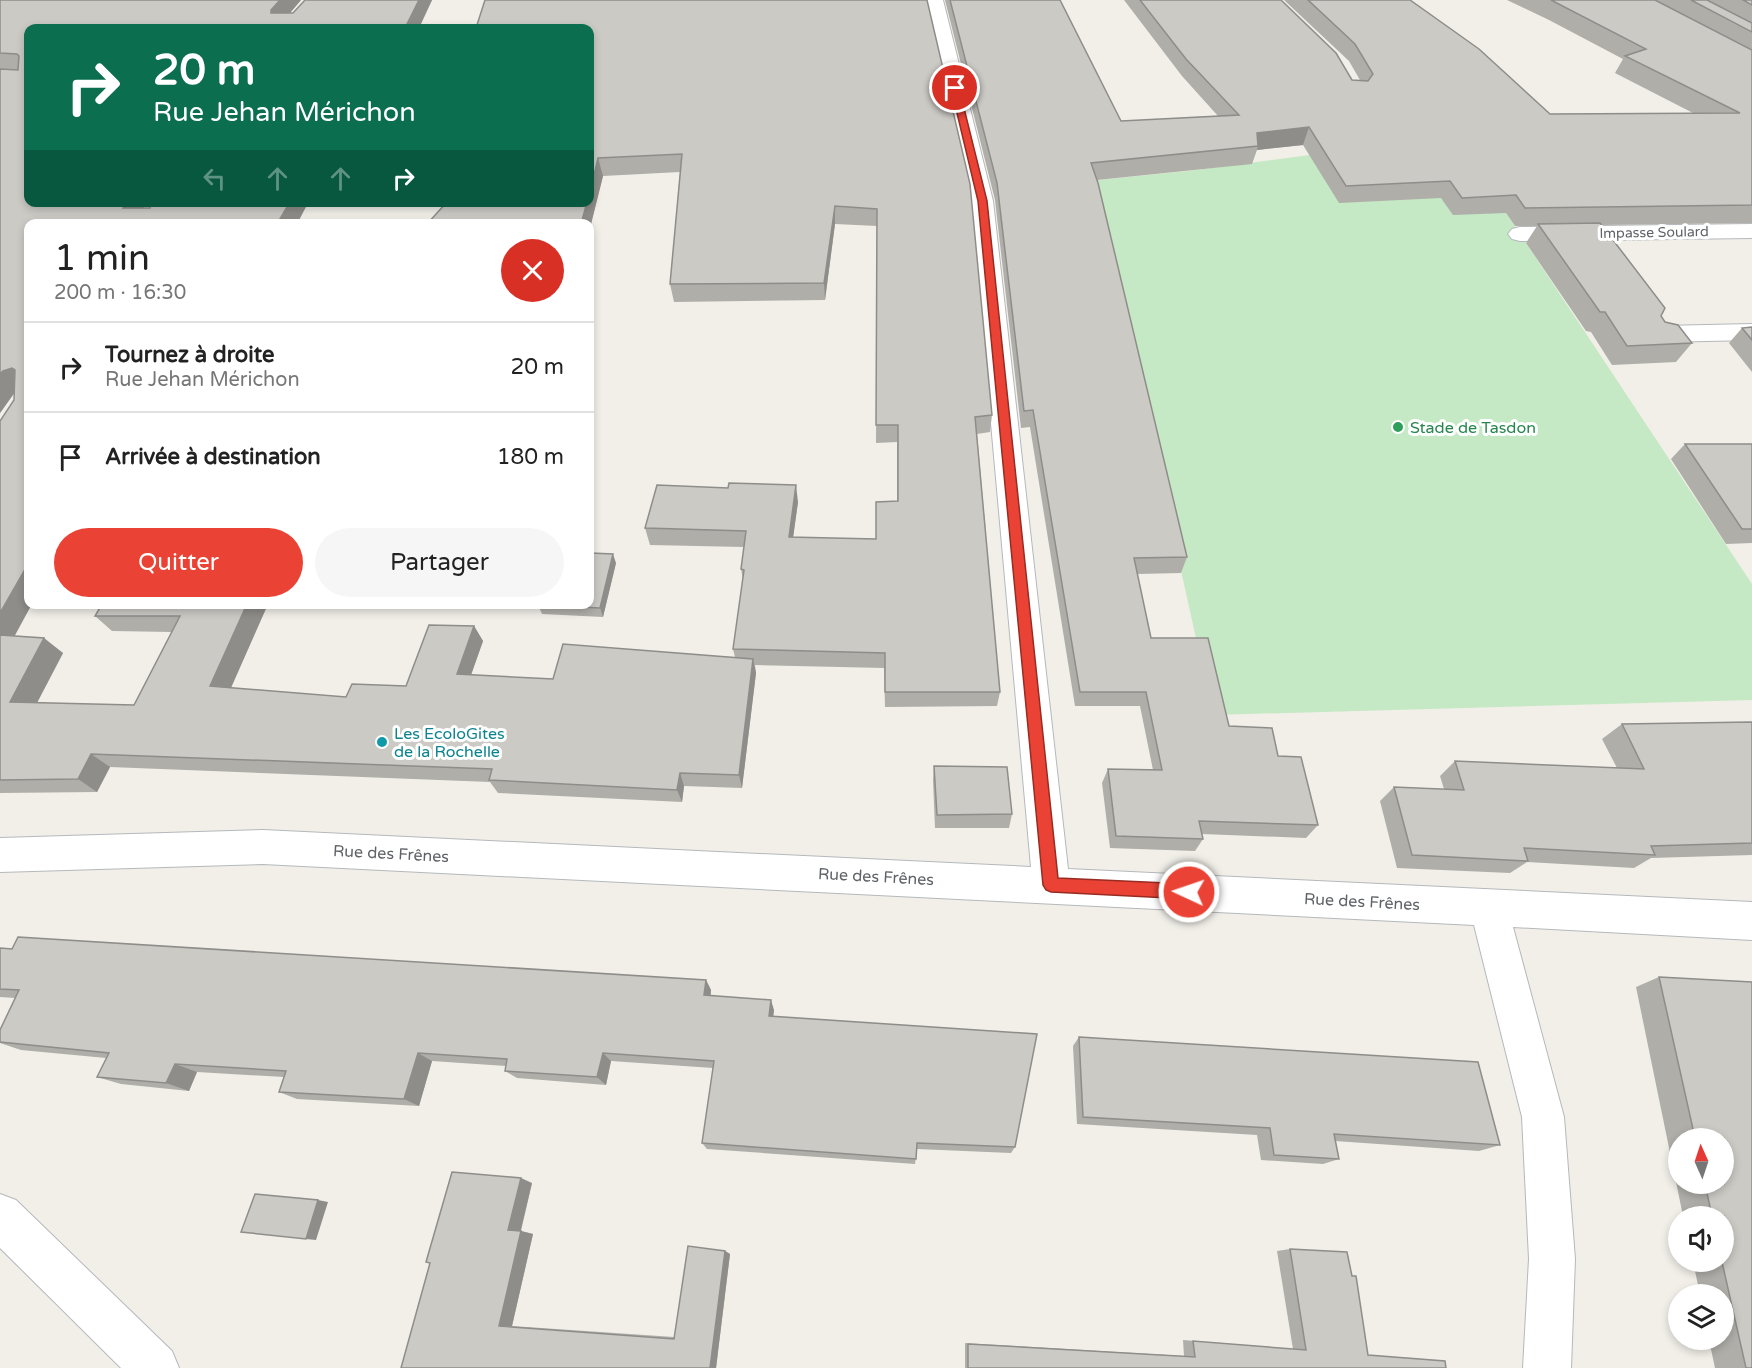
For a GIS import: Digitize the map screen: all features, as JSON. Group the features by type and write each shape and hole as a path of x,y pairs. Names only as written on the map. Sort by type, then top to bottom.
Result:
{"street":[{"path":"934,0 982,201 1051,885"},
{"name":"Impasse Soulard","path":"1520,234 1752,231"},
{"path":"1661,334 1752,332"},
{"name":"Rue des Frênes","path":"4,863 262,847 1752,921"},
{"path":"1488,907 1543,1117 1552,1259 1547,1368"},
{"path":"0,1216 155,1368"}],"green space":[{"name":"Stade de Tasdon","path":"1340,151 1506,213 1752,584 1752,700 1213,715 1178,557 1088,181 1188,171"}],"building":[{"path":"0,0 280,0 271,13 293,13 305,0 419,0 407,24 24,24 24,207 287,207 280,219 24,219 24,571 0,613 0,421 14,400 15,370 12,368 0,374 0,69 18,70 19,56 0,53"},
{"path":"485,0 927,0 970,184 992,415 975,417 1000,692 885,692 885,653 733,649 744,570 741,569 746,531 645,528 657,485 728,488 729,483 796,485 789,537 876,539 876,502 898,501 898,425 876,425 877,209 835,206 824,283 670,284 682,154 598,158 594,175 594,24 477,24"},
{"path":"950,0 1060,0 1121,121 1239,115 1186,59 1140,0 1281,0 1336,53 1352,80 1368,81 1373,74 1355,44 1308,0 1410,0 1479,49 1550,114 1740,113 1625,56 1646,49 1551,0 1655,0 1752,50 1752,205 1525,208 1516,195 1462,198 1450,181 1346,186 1309,127 1257,133 1258,146 1091,163 1098,183 1187,557 1134,558 1151,638 1208,638 1229,726 1272,728 1278,756 1301,757 1318,825 1199,821 1203,839 1116,836 1108,769 1162,770 1146,692 1080,692 1033,410 1024,411 997,183"},
{"path":"1691,0 1707,0 1752,23 1752,32"},
{"path":"442,207 586,207 582,219 432,219"},
{"path":"1600,223 1665,308 1661,316 1665,322 1678,325 1692,343 1627,346 1605,312 1600,312 1538,224"},
{"path":"1752,327 1752,340 1742,328"},
{"path":"1685,444 1752,444 1752,529 1742,529"},
{"path":"594,553 613,554 600,608 594,608"},
{"path":"99,609 245,609 210,686 346,697 352,684 406,686 429,625 474,626 457,674 553,679 563,644 753,659 739,775 680,773 677,790 489,780 492,769 91,754 78,779 0,780 0,635 44,638 10,702 134,705 180,616 95,616"},
{"path":"1752,722 1752,843 1651,846 1655,855 1524,848 1528,861 1412,855 1394,787 1464,790 1455,761 1644,769 1622,724"},
{"path":"934,766 1007,767 1012,814 937,815"},
{"path":"18,937 706,980 704,995 771,1000 769,1016 1037,1034 1015,1147 917,1143 916,1159 702,1143 714,1061 603,1053 597,1077 505,1071 507,1059 418,1053 404,1099 279,1092 286,1071 175,1064 166,1083 97,1077 109,1053 0,1042 0,1030 19,990 0,989 0,948 12,949"},
{"path":"1659,977 1752,982 1752,1368 1746,1368 1734,1315 1734,1284 1727,1284 1724,1272 1734,1272 1734,1206 1710,1206 1707,1194 1734,1194 1734,1128 1693,1128"},
{"path":"1079,1037 1478,1062 1500,1145 1334,1134 1339,1159 1274,1155 1270,1128 1083,1117"},
{"path":"452,1172 521,1178 508,1230 521,1231 499,1326 674,1339 688,1246 725,1251 710,1368 401,1368 430,1263 426,1262"},
{"path":"255,1194 318,1200 306,1239 241,1232"},
{"path":"1290,1249 1347,1252 1352,1276 1356,1276 1368,1355 1445,1361 1446,1368 968,1368 968,1344 1195,1357 1193,1341 1306,1350"}],"place":[{"name":"Stade de Tasdon","path":"1398,427"},
{"name":"Les EcoloGites de la Rochelle","path":"382,742"}],"route":[{"path":"955,88 982,201 1051,885 1189,892"}]}
